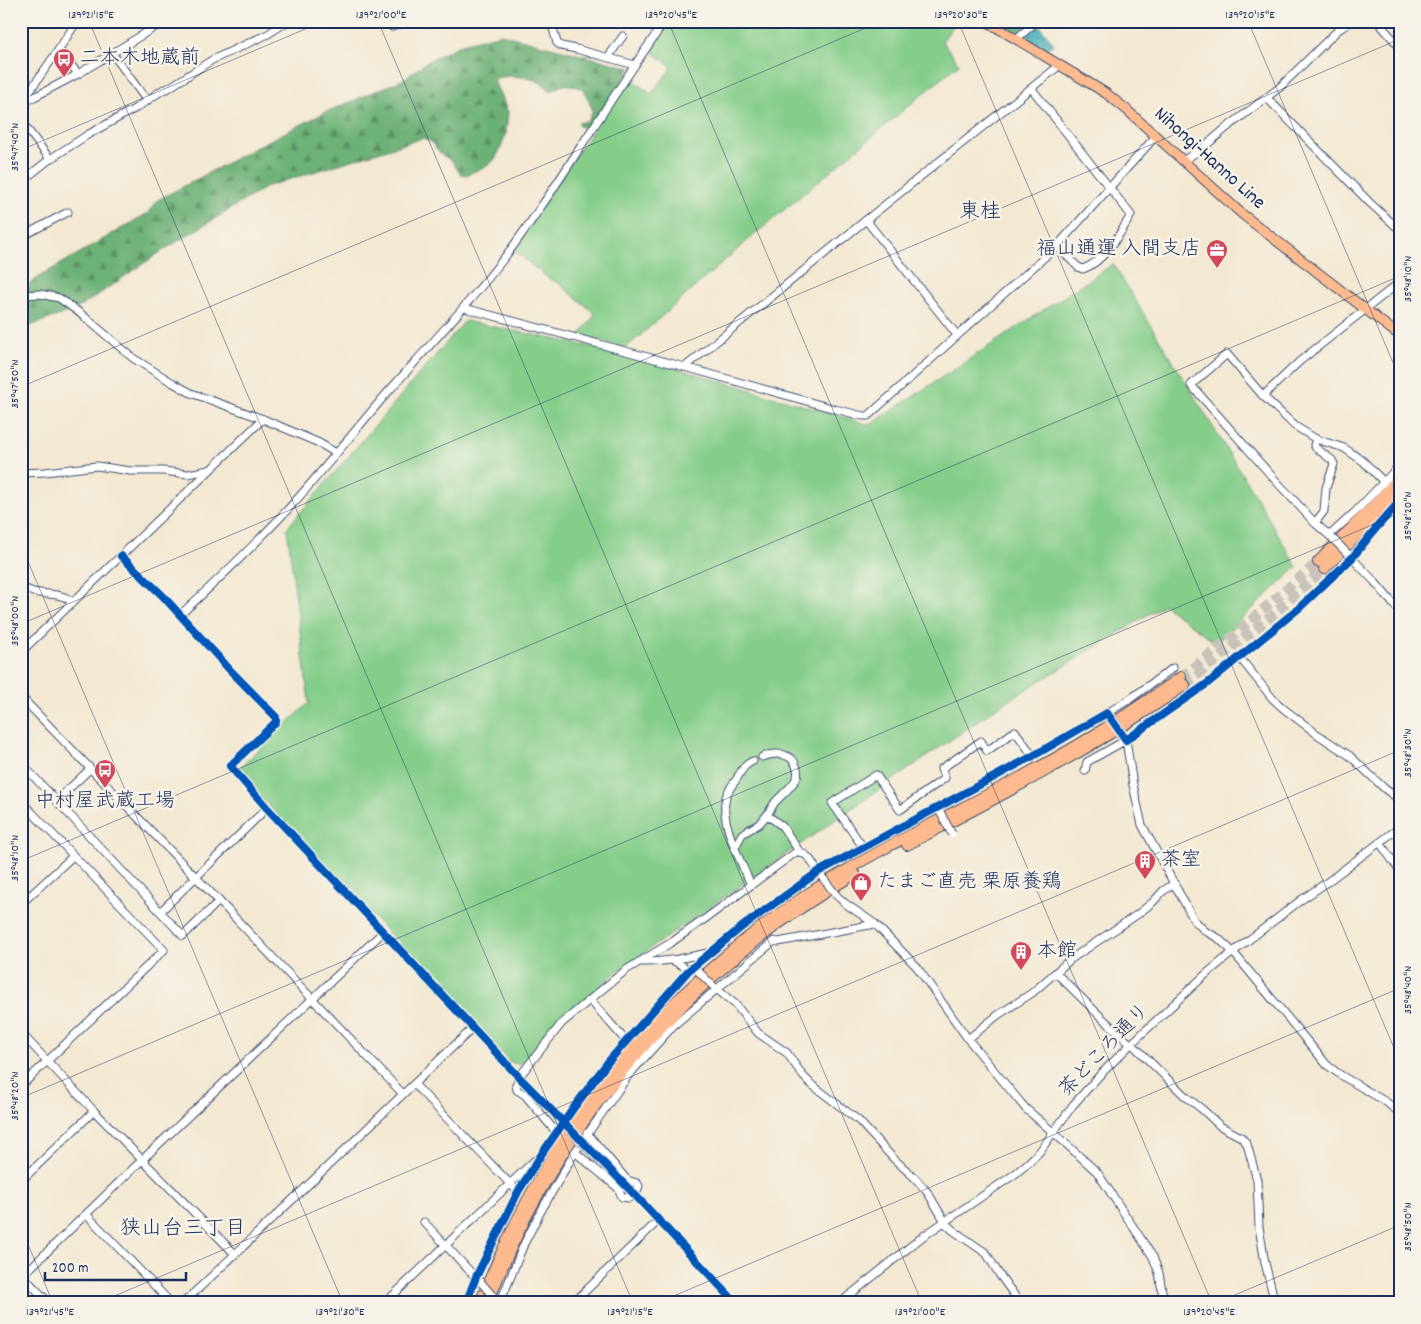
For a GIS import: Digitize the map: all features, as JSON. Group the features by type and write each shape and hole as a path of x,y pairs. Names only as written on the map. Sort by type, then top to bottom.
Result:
{"highway":[{"path":"1400,476 1321,566 1348,545 1400,488"},
{"path":"480,1303 495,1265 524,1205 573,1125 601,1086 640,1038 670,1007 721,960 766,924 820,886 1070,750 1183,681 1151,708 1077,754 844,880 794,912 726,965 652,1036 591,1111 562,1154 534,1202 508,1253 488,1303"}],"main road":[{"name":"Nihongi-Hanno Line","path":"986,21 1113,98 1242,214 1400,336"}],"street":[{"path":"23,103 77,21"},
{"path":"23,103 78,74 165,21"},
{"path":"21,182 50,159 89,134 136,108 212,60 268,34 288,21"},
{"path":"389,21 392,27 408,21"},
{"path":"550,21 557,43 560,46 575,48 635,66"},
{"path":"180,615 269,529 490,277 528,226 665,21"},
{"path":"1016,39 1037,21"},
{"path":"1183,161 1267,98 1292,77 1338,30 1352,21"},
{"path":"1377,21 1400,47"},
{"path":"610,58 611,53 623,36"},
{"path":"59,49 78,74"},
{"path":"112,53 147,100"},
{"path":"685,367 1060,66"},
{"path":"1032,89 1131,215 1118,238 1096,262 1083,269 1057,246"},
{"path":"1267,98 1382,215 1400,230"},
{"path":"21,121 50,159"},
{"path":"464,308 835,409 868,416 1057,246 1156,136"},
{"path":"21,237 68,212"},
{"path":"866,220 957,335"},
{"path":"1263,396 1300,362 1400,282"},
{"path":"21,296 40,294 59,298 80,313 133,358 173,383 191,393 263,419 319,443 336,453"},
{"path":"1384,482 1363,461 1344,448 1316,439 1295,426 1263,396 1227,354 1191,385 1315,523 1331,536 1400,612"},
{"path":"23,647 73,602 263,419"},
{"path":"1315,523 1324,511 1326,488 1334,464 1332,460 1316,448 1314,445 1316,439"},
{"path":"1331,536 1400,465"},
{"path":"21,473 97,466 130,471 163,470 188,474 211,470"},
{"path":"1085,771 1088,762 1208,683 1298,609 1351,557 1400,501"},
{"path":"121,556 150,583 277,719 230,766 519,1078 635,1195 736,1303"},
{"path":"21,587 33,592 60,596 73,602"},
{"path":"1240,658 1284,709 1350,756 1385,789 1400,800"},
{"path":"466,1303 518,1192 556,1132 626,1041 710,952 778,900 863,847 1109,714 1173,668"},
{"path":"21,697 219,901 402,1094"},
{"path":"1109,714 1125,738 1142,825 1194,920 1205,931 1218,938 1233,952 1327,1065 1400,1113"},
{"path":"863,847 832,803 876,776 900,810 945,778 941,769 981,742 987,751 1015,732 1033,756"},
{"path":"735,847 742,834 759,824 796,779 798,772 794,762 788,756 777,754 762,757"},
{"path":"751,885 729,831 725,812 726,798 744,766 753,761"},
{"path":"21,764 57,800 183,936 219,901"},
{"path":"57,800 90,769"},
{"path":"21,801 164,950 21,1086"},
{"path":"160,911 267,808"},
{"path":"938,808 952,834"},
{"path":"768,814 782,826 799,851 805,854 837,896 875,924 917,967 968,1039 1021,1103 1097,1172 1151,1252 1159,1273 1164,1303"},
{"name":"茶どころ通り","path":"840,1303 922,1237 1015,1174 1028,1163 1040,1150 1073,1105 1099,1076 1205,975 1400,827"},
{"path":"729,831 742,834"},
{"path":"1380,843 1400,872"},
{"path":"556,1132 525,1094 516,1090 516,1085 519,1078 562,1023 620,974 679,937 799,851"},
{"path":"21,904 73,856"},
{"path":"968,1039 998,1015 1032,993 1072,959 1138,914 1163,891 1175,883"},
{"path":"424,1222 499,1303 524,1244 575,1152 628,1076 674,1025 715,988 774,941 778,942 875,924"},
{"path":"49,1303 22,1275 383,932"},
{"path":"639,962 672,960 710,952"},
{"path":"672,960 693,970 734,1004 758,1033 787,1053 811,1084 858,1120 894,1159 916,1178 954,1231 986,1253 1020,1303"},
{"path":"1056,972 1184,1096 1220,1126 1241,1137 1247,1144 1257,1180 1260,1227 1265,1263 1275,1303"},
{"path":"590,1000 626,1041"},
{"path":"183,1303 474,1028"},
{"path":"21,1033 94,1111 235,1254"},
{"path":"414,1084 518,1192"},
{"path":"21,1182 94,1111"},
{"path":"575,1152 618,1188 622,1196 630,1198 635,1195 638,1190 637,1183 627,1180 587,1133"},
{"path":"388,1302 543,1152"},
{"path":"87,1215 171,1303"},
{"path":"573,1303 658,1221"},
{"path":"850,1295 854,1303"}],"green space":[{"path":"668,21 957,21 942,41 959,64 749,239 626,348 579,336 595,315 558,283 548,278 512,249 629,77 651,94 672,67 649,49"},
{"path":"996,21 1032,21 1017,33"},
{"path":"501,34 631,68 590,129 579,126 578,123 587,121 593,111 584,90 575,86 564,85 552,91 541,83 529,78 511,76 495,78 495,83 508,112 506,133 501,148 489,165 466,175 460,174 452,161 442,155 431,142 423,138 268,186 162,251 77,309 21,329 21,290 42,275 148,213 156,201 326,112 402,80 430,60 462,44"},
{"path":"1113,264 1297,567 1216,643 1164,605 1001,705 619,970 555,1025 526,1061 519,1064 510,1062 236,771 309,703 287,528 465,321 632,355 870,425"}],"water":[{"path":"1039,25 1054,44 1045,50 1025,37"}],"tunnel":[{"path":"1181,677 1223,644 1318,562"},
{"path":"1185,685 1269,618 1324,569"}],"cycle path":[{"path":"466,1303 476,1277 518,1192 543,1152 608,1062 688,971 743,926 818,872 1033,756 1107,713 1126,740 1208,683 1298,609 1352,558 1400,501"},
{"path":"121,556 162,595 230,670 276,717 276,722 230,766 519,1077 635,1195 736,1303"}],"place":[{"name":"二本木地蔵前","path":"64,78"},
{"name":"福山通運 入間支店","path":"1217,269"},
{"name":"中村屋武蔵工場","path":"105,789"},
{"name":"茶室","path":"1145,880"},
{"name":"たまご直売 栗原養鶏","path":"861,902"},
{"name":"本館","path":"1021,971"}],"district":[{"name":"東桂","path":"980,213"},
{"name":"狭山台三丁目","path":"183,1230"}]}
